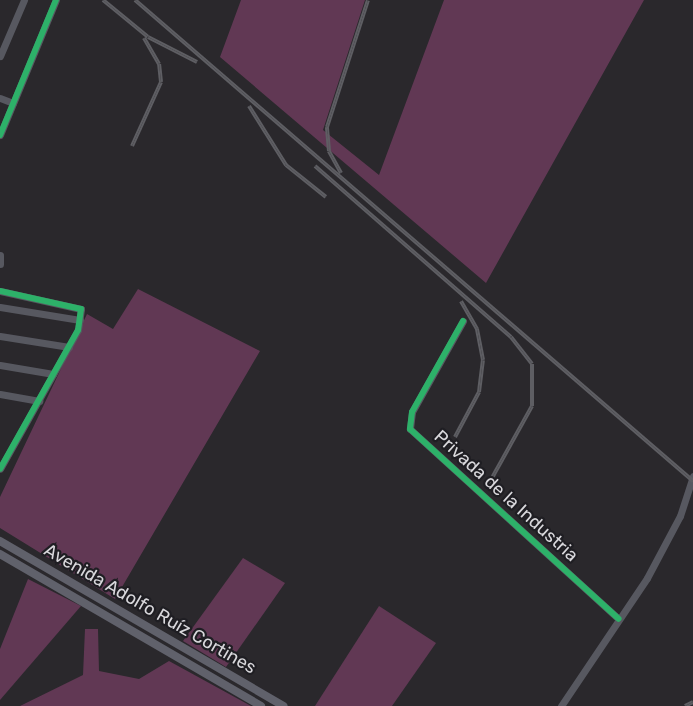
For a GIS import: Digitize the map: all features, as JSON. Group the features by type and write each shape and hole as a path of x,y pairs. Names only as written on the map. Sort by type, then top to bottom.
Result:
{"main road":[{"name":"Avenida Adolfo Ruíz Cortines","path":"0,541 284,706"},
{"name":"Avenida Adolfo Ruíz Cortines","path":"0,554 261,706"}],"street":[{"path":"0,56 24,0"},
{"path":"0,135 56,0"},
{"path":"0,98 13,103"},
{"path":"0,255 0,264"},
{"path":"0,291 81,309 80,320 69,347 0,469"},
{"path":"0,307 80,320"},
{"name":"Privada de la Industria","path":"463,321 412,412 410,429 619,619"},
{"path":"0,336 69,347"},
{"path":"0,365 53,374"},
{"path":"0,394 39,401"},
{"path":"561,706 656,563 693,476"}],"shaded area":[{"path":"241,0 365,0 323,130 379,175 444,0 644,0 486,283 220,57"},
{"path":"138,289 260,351 115,599 0,528 0,497 87,314 113,329"},
{"path":"243,558 285,583 226,667 183,641"},
{"path":"28,579 81,606 0,700 0,649"},
{"path":"379,606 436,643 392,706 315,706"},
{"path":"85,629 98,629 99,671 139,679 169,661 251,706 20,706 83,675"}],"railway":[{"path":"103,0 148,37 197,62"},
{"path":"135,0 693,481"},
{"path":"341,173 329,151 327,127 368,0"},
{"path":"132,146 161,82 159,64 144,38"},
{"path":"249,106 286,165 326,197"},
{"path":"315,166 511,337 532,364 532,406 487,487"},
{"path":"455,437 479,392 483,360 477,329 461,301"},
{"path":"685,706 693,702"}],"cycle path":[{"path":"0,135 56,0"},
{"path":"0,291 81,309 78,330 0,469"},
{"path":"463,321 412,412 410,429 619,619"}]}
